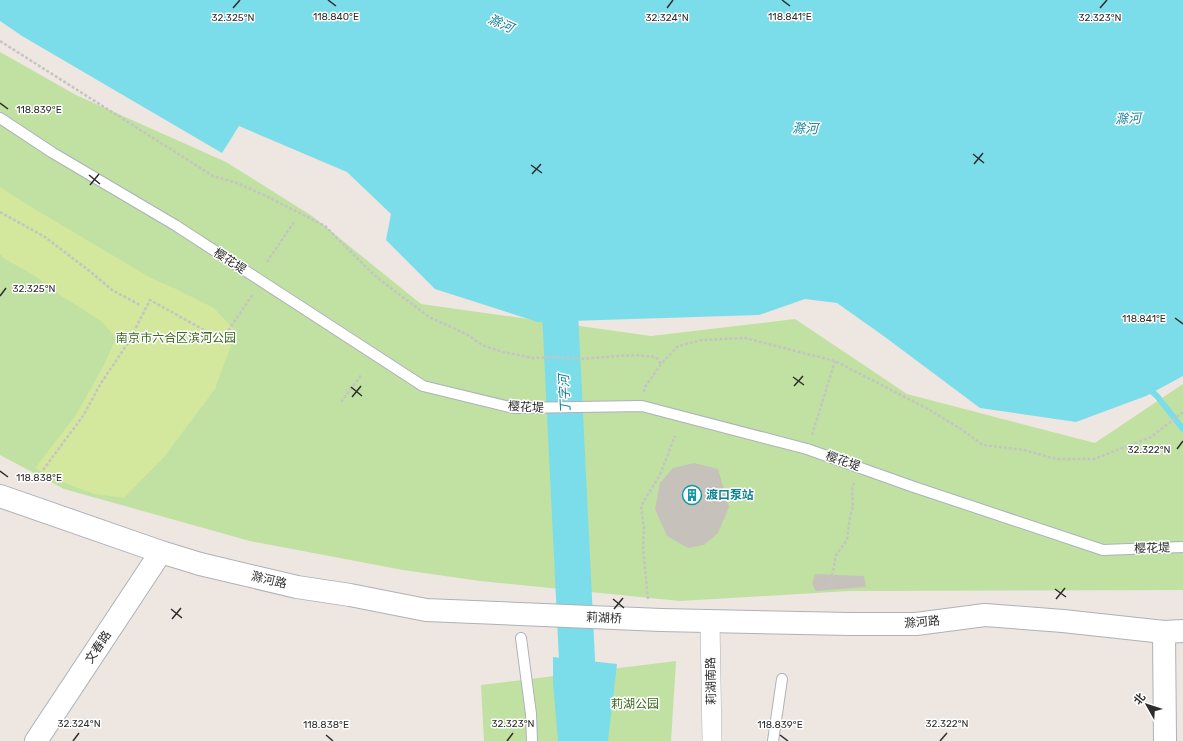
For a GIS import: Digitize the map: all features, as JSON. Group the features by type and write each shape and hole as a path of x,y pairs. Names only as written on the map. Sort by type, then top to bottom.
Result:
{"street":[{"name":"滁河路","path":"0,496 200,564 297,587 350,595 426,610 548,616"},
{"name":"文春路","path":"36,741 161,552"},
{"name":"滁河路","path":"661,620 916,624 986,615 1174,632"},
{"name":"莉湖桥","path":"548,616 661,620"},
{"name":"莉湖南路","path":"710,621 712,741"},
{"path":"1165,741 1174,632"}],"lane":[{"name":"樱花堤","path":"0,118 53,153 175,225 423,386 514,408 642,406 807,449 914,487 1104,550 1183,547"},
{"path":"521,638 531,714 532,741"},
{"path":"773,741 782,679"}],"path":[{"path":"0,41 213,176 237,183 266,196 324,226 373,274 397,293 429,316 468,335 482,345 503,352 533,358 578,359 632,355 656,358 661,364"},
{"path":"0,212 44,237 112,290 140,305"},
{"path":"267,262 294,222"},
{"path":"42,470 83,416 101,383 128,343 150,300 222,340 256,289"},
{"path":"642,406 645,386 661,364 678,346 702,340 746,338 835,361 928,409 961,429 983,445 1024,450 1056,459 1094,459 1151,437 1183,412"},
{"path":"807,449 835,361"},
{"path":"341,402 362,374"},
{"path":"648,602 643,548 644,528 641,506 660,475 675,436"},
{"path":"828,590 836,555 847,540 853,507 852,487 855,480 865,473 874,472"}],"green space":[{"name":"南京市六合区滨河公园","path":"0,52 76,95 226,162 312,216 421,304 651,336 795,319 907,394 1095,443 1183,384 1183,590 849,591 680,601 480,581 403,570 250,541 64,489 0,455"},
{"path":"0,187 151,278 214,308 236,332 215,389 165,456 124,498 94,494 65,483 35,468 76,415 104,365 116,338 101,321 63,297 35,276 5,259 0,254"},
{"name":"莉湖公园","path":"676,661 671,741 484,741 481,685"}],"water":[{"name":"滁河","path":"0,0 1183,0 1183,376 1146,396 1076,422 980,408 837,303 805,299 759,315 538,322 435,289 386,240 391,214 347,172 239,126 222,153 22,36 0,21"},
{"path":"553,657 617,664 608,741 558,741 553,683"}],"building":[{"name":"渡口泵站","path":"694,463 718,469 729,507 718,533 704,545 688,548 667,536 655,509 660,483 673,468"},
{"path":"815,574 864,576 866,587 816,591 812,584"}],"waterway":[{"name":"丁字河","path":"558,271 581,741"},
{"path":"1148,388 1157,396 1183,429"}],"place":[{"name":"渡口泵站","path":"692,495"}]}
